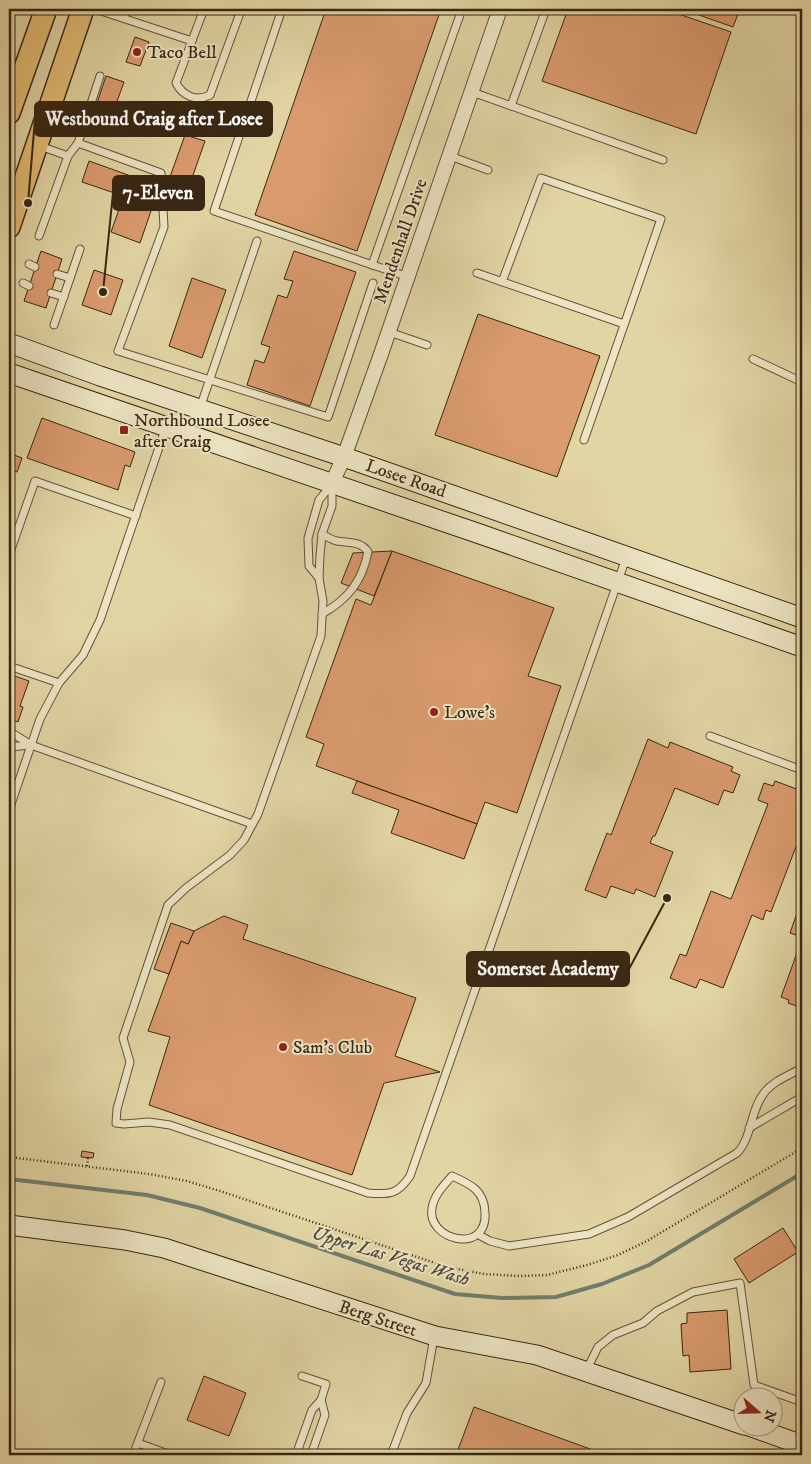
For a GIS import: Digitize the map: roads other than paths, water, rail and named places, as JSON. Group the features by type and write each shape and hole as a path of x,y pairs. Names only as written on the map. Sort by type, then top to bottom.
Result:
{"main road":[{"path":"9,113 46,9"},
{"path":"9,228 83,9"},
{"name":"Losee Road","path":"9,343 627,555 802,618"},
{"name":"Losee Road","path":"9,373 802,647"},
{"name":"Berg Street","path":"9,1226 125,1240 164,1248 434,1336 523,1352 586,1371 734,1422"},
{"path":"777,1436 802,1445"}],"street":[{"name":"Mendenhall Drive","path":"332,484 344,457 389,332 500,9"}],"lane":[{"path":"96,9 192,41"},
{"path":"123,18 126,9"},
{"path":"204,9 176,83 192,98 210,95 240,12 229,9"},
{"path":"282,9 214,211 408,277"},
{"path":"372,265 462,9"},
{"path":"510,106 546,9"},
{"path":"39,236 68,156 78,143 100,76"},
{"path":"472,92 663,160"},
{"path":"78,143 162,173 164,227 118,351 328,417 373,283"},
{"path":"37,146 68,156"},
{"path":"450,156 488,170"},
{"path":"502,282 541,178 661,219 584,440"},
{"path":"200,408 257,241"},
{"path":"54,325 80,249"},
{"path":"477,273 624,324"},
{"path":"57,274 70,278"},
{"path":"51,293 64,297"},
{"path":"389,332 427,345"},
{"path":"753,359 802,382"},
{"path":"9,810 40,719 59,683 83,655 94,635 166,427"},
{"path":"9,555 35,481 136,516"},
{"path":"332,484 332,506 322,534 319,578 323,601 321,636 258,814 244,840 230,855 186,888 168,905 123,1038 130,1062 117,1109 116,1123 149,1122 170,1125 368,1194 392,1193 398,1190 410,1176 627,555"},
{"path":"319,578 309,566 308,538 319,500 332,484"},
{"path":"322,534 332,540 357,543 365,547 368,552 366,561 351,592 336,606 322,614"},
{"path":"9,666 59,683"},
{"path":"9,731 31,745 252,824"},
{"path":"710,736 802,770"},
{"path":"9,747 31,745"},
{"path":"479,1235 485,1225 485,1202 480,1192 471,1185 452,1176 435,1198 432,1208 433,1222 438,1229 456,1238 468,1239 479,1235 490,1241 509,1246 589,1234 628,1217 737,1153 742,1149 757,1105 764,1093 772,1085 802,1068"},
{"path":"749,1128 802,1097"},
{"path":"586,1371 598,1347 613,1335 643,1324 657,1311 693,1292 740,1283 754,1385 799,1401"},
{"path":"391,1455 407,1413 426,1383 434,1336"},
{"path":"296,1455 312,1410 321,1400 326,1384 302,1376"},
{"path":"133,1455 161,1382"},
{"path":"311,1455 325,1415 321,1400"},
{"path":"138,1443 171,1455"}],"waterway":[{"name":"Upper Las Vegas Wash","path":"9,1179 147,1195 200,1208 455,1294 502,1298 556,1297 602,1284 649,1265 802,1173"}],"place":[{"name":"Taco Bell","path":"137,52"},
{"name":"Westbound Craig after Losee","path":"28,203"},
{"name":"7-Eleven","path":"103,292"},
{"name":"Northbound Losee after Craig","path":"124,430"},
{"name":"Lowe's","path":"434,712"},
{"name":"Somerset Academy","path":"667,898"},
{"name":"Sam's Club","path":"283,1047"}]}
